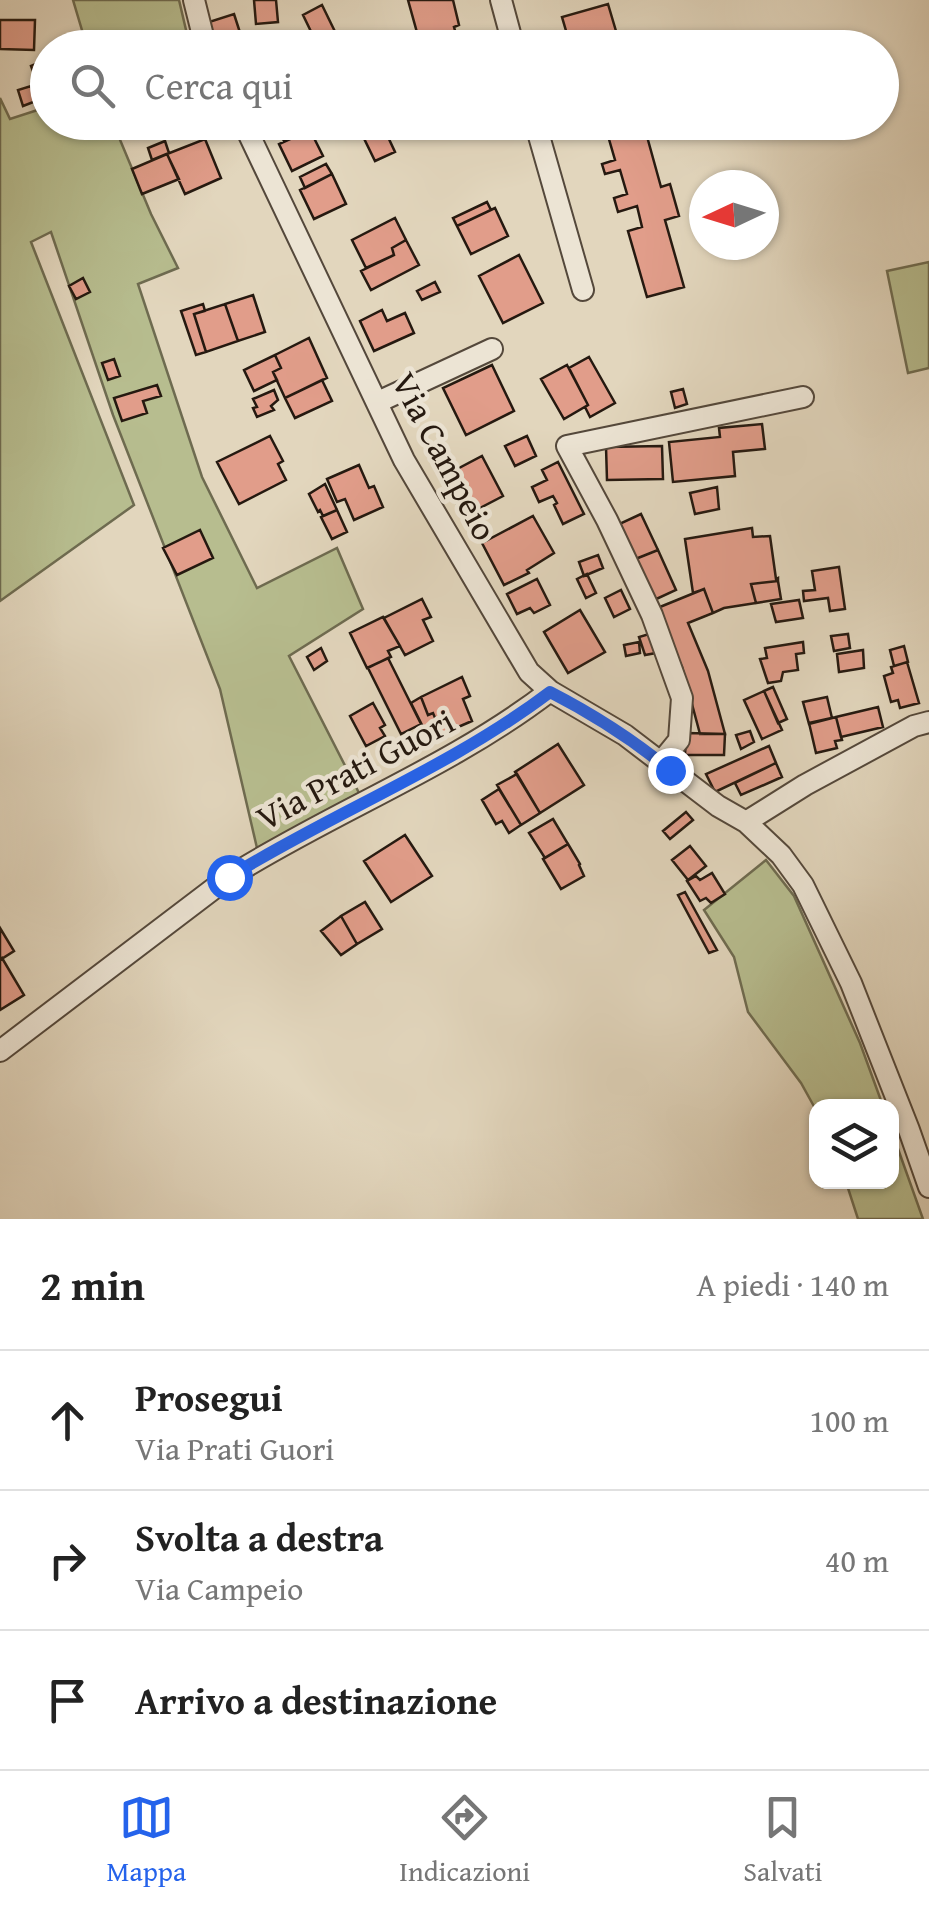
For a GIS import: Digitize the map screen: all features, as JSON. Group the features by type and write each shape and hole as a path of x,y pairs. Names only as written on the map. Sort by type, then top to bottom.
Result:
{"street":[{"path":"194,0 202,30"},
{"path":"501,0 509,30"},
{"name":"Via Campeio","path":"252,140 404,460 529,672 550,692 595,715 718,806 746,822 781,855 803,885 851,984 929,1187"},
{"path":"539,140 583,290"},
{"path":"378,402 492,349"},
{"path":"661,762 679,740 682,698 608,520 567,446 803,397"},
{"name":"Via Prati Guori","path":"0,1051 229,877 421,774 550,692"},
{"path":"746,822 805,785 914,726 929,722"}],"green space":[{"path":"73,0 179,0 186,30 82,30"},
{"path":"0,98 10,119 30,113 30,140 120,140 178,268 138,284 202,477 257,588 337,548 363,609 289,656 359,793 257,848 220,689 113,415 51,232 31,242 134,505 0,601"},
{"path":"929,262 929,368 908,373 887,271"},
{"path":"766,860 794,896 860,1043 880,1099 810,1099 748,1012 734,957 704,910"},
{"path":"899,1152 923,1219 858,1219 848,1189 899,1189"}],"building":[{"path":"254,0 276,0 278,22 256,24"},
{"path":"408,0 453,0 459,25 455,30 416,30"},
{"path":"608,4 616,30 566,30 562,17"},
{"path":"322,5 334,30 310,30 303,15"},
{"path":"234,14 239,30 212,30 209,22"},
{"path":"0,20 35,20 35,30 30,30 30,50 0,49"},
{"path":"30,86 30,103 23,106 18,90"},
{"path":"205,140 221,178 185,194 167,154"},
{"path":"315,140 323,156 292,171 279,144"},
{"path":"365,140 389,140 395,152 375,161"},
{"path":"609,140 648,140 661,187 670,184 679,216 665,220 684,287 647,297 628,231 642,227 637,206 618,212 614,198 627,194 620,170 605,174 602,164 615,160"},
{"path":"165,141 169,153 152,160 148,148"},
{"path":"167,154 179,179 142,194 132,169"},
{"path":"326,164 332,174 305,188 300,177"},
{"path":"332,174 346,204 314,219 300,190"},
{"path":"487,202 491,210 457,226 453,218"},
{"path":"495,208 508,236 471,254 457,226"},
{"path":"395,218 406,240 392,248 394,255 366,268 352,240"},
{"path":"406,240 419,265 371,290 361,271 394,255 392,248"},
{"path":"519,255 543,303 503,323 479,276"},
{"path":"83,278 90,292 76,299 69,286"},
{"path":"435,282 440,292 422,300 417,291"},
{"path":"253,295 265,332 238,341 225,304"},
{"path":"203,304 205,311 194,314 206,352 196,355 181,311"},
{"path":"225,304 238,341 206,352 194,314"},
{"path":"382,310 387,321 405,313 414,333 374,351 360,321"},
{"path":"309,338 327,378 285,398 273,372 281,368 275,355"},
{"path":"275,355 281,368 273,372 277,380 254,391 244,370"},
{"path":"589,357 615,403 590,417 569,368"},
{"path":"114,359 120,376 108,380 102,363"},
{"path":"492,365 514,411 466,435 443,388"},
{"path":"567,365 588,405 564,419 541,379"},
{"path":"322,380 332,401 295,418 285,398"},
{"path":"157,385 161,396 143,401 147,413 122,421 114,398"},
{"path":"683,389 687,404 675,408 671,392"},
{"path":"274,390 278,400 271,406 274,410 257,417 253,399"},
{"path":"762,424 765,449 733,452 735,476 673,482 669,442 720,437 719,428"},
{"path":"270,436 283,461 278,464 286,480 239,504 217,462"},
{"path":"527,436 536,456 515,466 505,446"},
{"path":"662,446 663,479 607,480 606,447"},
{"path":"482,456 503,496 478,509 474,502 460,510 442,477"},
{"path":"558,462 584,514 563,524 553,496 539,502 532,487 547,480 542,470"},
{"path":"359,465 383,507 354,520 345,499 337,502 327,479"},
{"path":"325,484 337,510 323,516 309,494"},
{"path":"717,487 719,509 695,514 690,493"},
{"path":"337,510 347,532 332,539 321,517"},
{"path":"641,514 658,550 633,560 617,525"},
{"path":"533,516 554,553 527,570 529,573 504,585 482,543"},
{"path":"752,528 753,537 770,536 778,581 751,584 756,603 713,613 704,589 693,593 685,539"},
{"path":"200,530 213,558 177,575 163,548"},
{"path":"658,550 676,590 652,601 633,560"},
{"path":"598,555 603,568 584,576 579,562"},
{"path":"839,567 845,609 830,611 828,598 804,601 803,591 815,590 812,571"},
{"path":"587,574 596,593 586,598 577,579"},
{"path":"537,579 550,605 534,613 530,608 517,614 507,594"},
{"path":"778,581 781,599 756,603 751,584"},
{"path":"704,589 713,613 688,623 708,671 725,734 700,734 682,667 655,609"},
{"path":"621,590 630,609 614,617 605,598"},
{"path":"422,599 431,617 423,620 433,641 405,655 384,618"},
{"path":"799,600 803,618 776,622 771,604"},
{"path":"580,610 605,652 568,673 544,632"},
{"path":"383,617 400,646 388,651 391,657 367,668 350,633"},
{"path":"649,634 656,653 645,655 639,637"},
{"path":"848,634 850,648 834,651 831,636"},
{"path":"639,642 640,653 626,656 624,645"},
{"path":"803,642 804,653 796,654 798,670 783,672 781,681 768,683 760,659 767,658 765,648"},
{"path":"904,646 908,662 894,666 890,650"},
{"path":"321,648 327,661 314,670 307,657"},
{"path":"863,650 864,668 839,672 837,654"},
{"path":"388,658 421,724 401,734 368,668"},
{"path":"907,662 919,703 900,708 898,700 891,702 884,676 893,673 891,667"},
{"path":"462,677 470,696 463,699 472,721 442,734 421,697"},
{"path":"773,687 787,719 778,723 764,691"},
{"path":"764,691 782,730 762,739 744,700"},
{"path":"421,697 442,734 430,741 411,703"},
{"path":"827,697 832,718 809,724 803,702"},
{"path":"373,703 385,725 380,728 385,736 366,746 350,716"},
{"path":"878,707 883,727 841,737 836,717"},
{"path":"836,717 842,740 835,741 837,748 816,753 809,723"},
{"path":"750,731 754,742 741,749 736,735"},
{"path":"686,733 725,734 724,755 685,755"},
{"path":"558,744 584,785 540,813 515,772"},
{"path":"769,746 776,763 715,792 706,774"},
{"path":"776,763 782,777 741,795 735,783"},
{"path":"517,774 540,813 521,825 497,785"},
{"path":"499,789 521,825 509,833 502,821 496,824 482,800"},
{"path":"686,812 693,820 670,839 663,831"},
{"path":"553,819 568,844 545,858 529,833"},
{"path":"405,835 432,876 391,902 364,861"},
{"path":"568,844 584,876 561,889 543,859"},
{"path":"690,846 706,866 688,880 672,860"},
{"path":"712,873 725,894 711,903 706,898 700,901 687,881 696,876 700,880"},
{"path":"685,892 717,950 709,953 678,895"},
{"path":"365,902 382,929 357,944 341,916"},
{"path":"341,916 357,944 341,955 321,931"},
{"path":"0,928 14,951 0,960"},
{"path":"0,960 24,995 0,1010"}],"route":[{"path":"229,877 421,774 550,692 595,715 670,770"}]}
